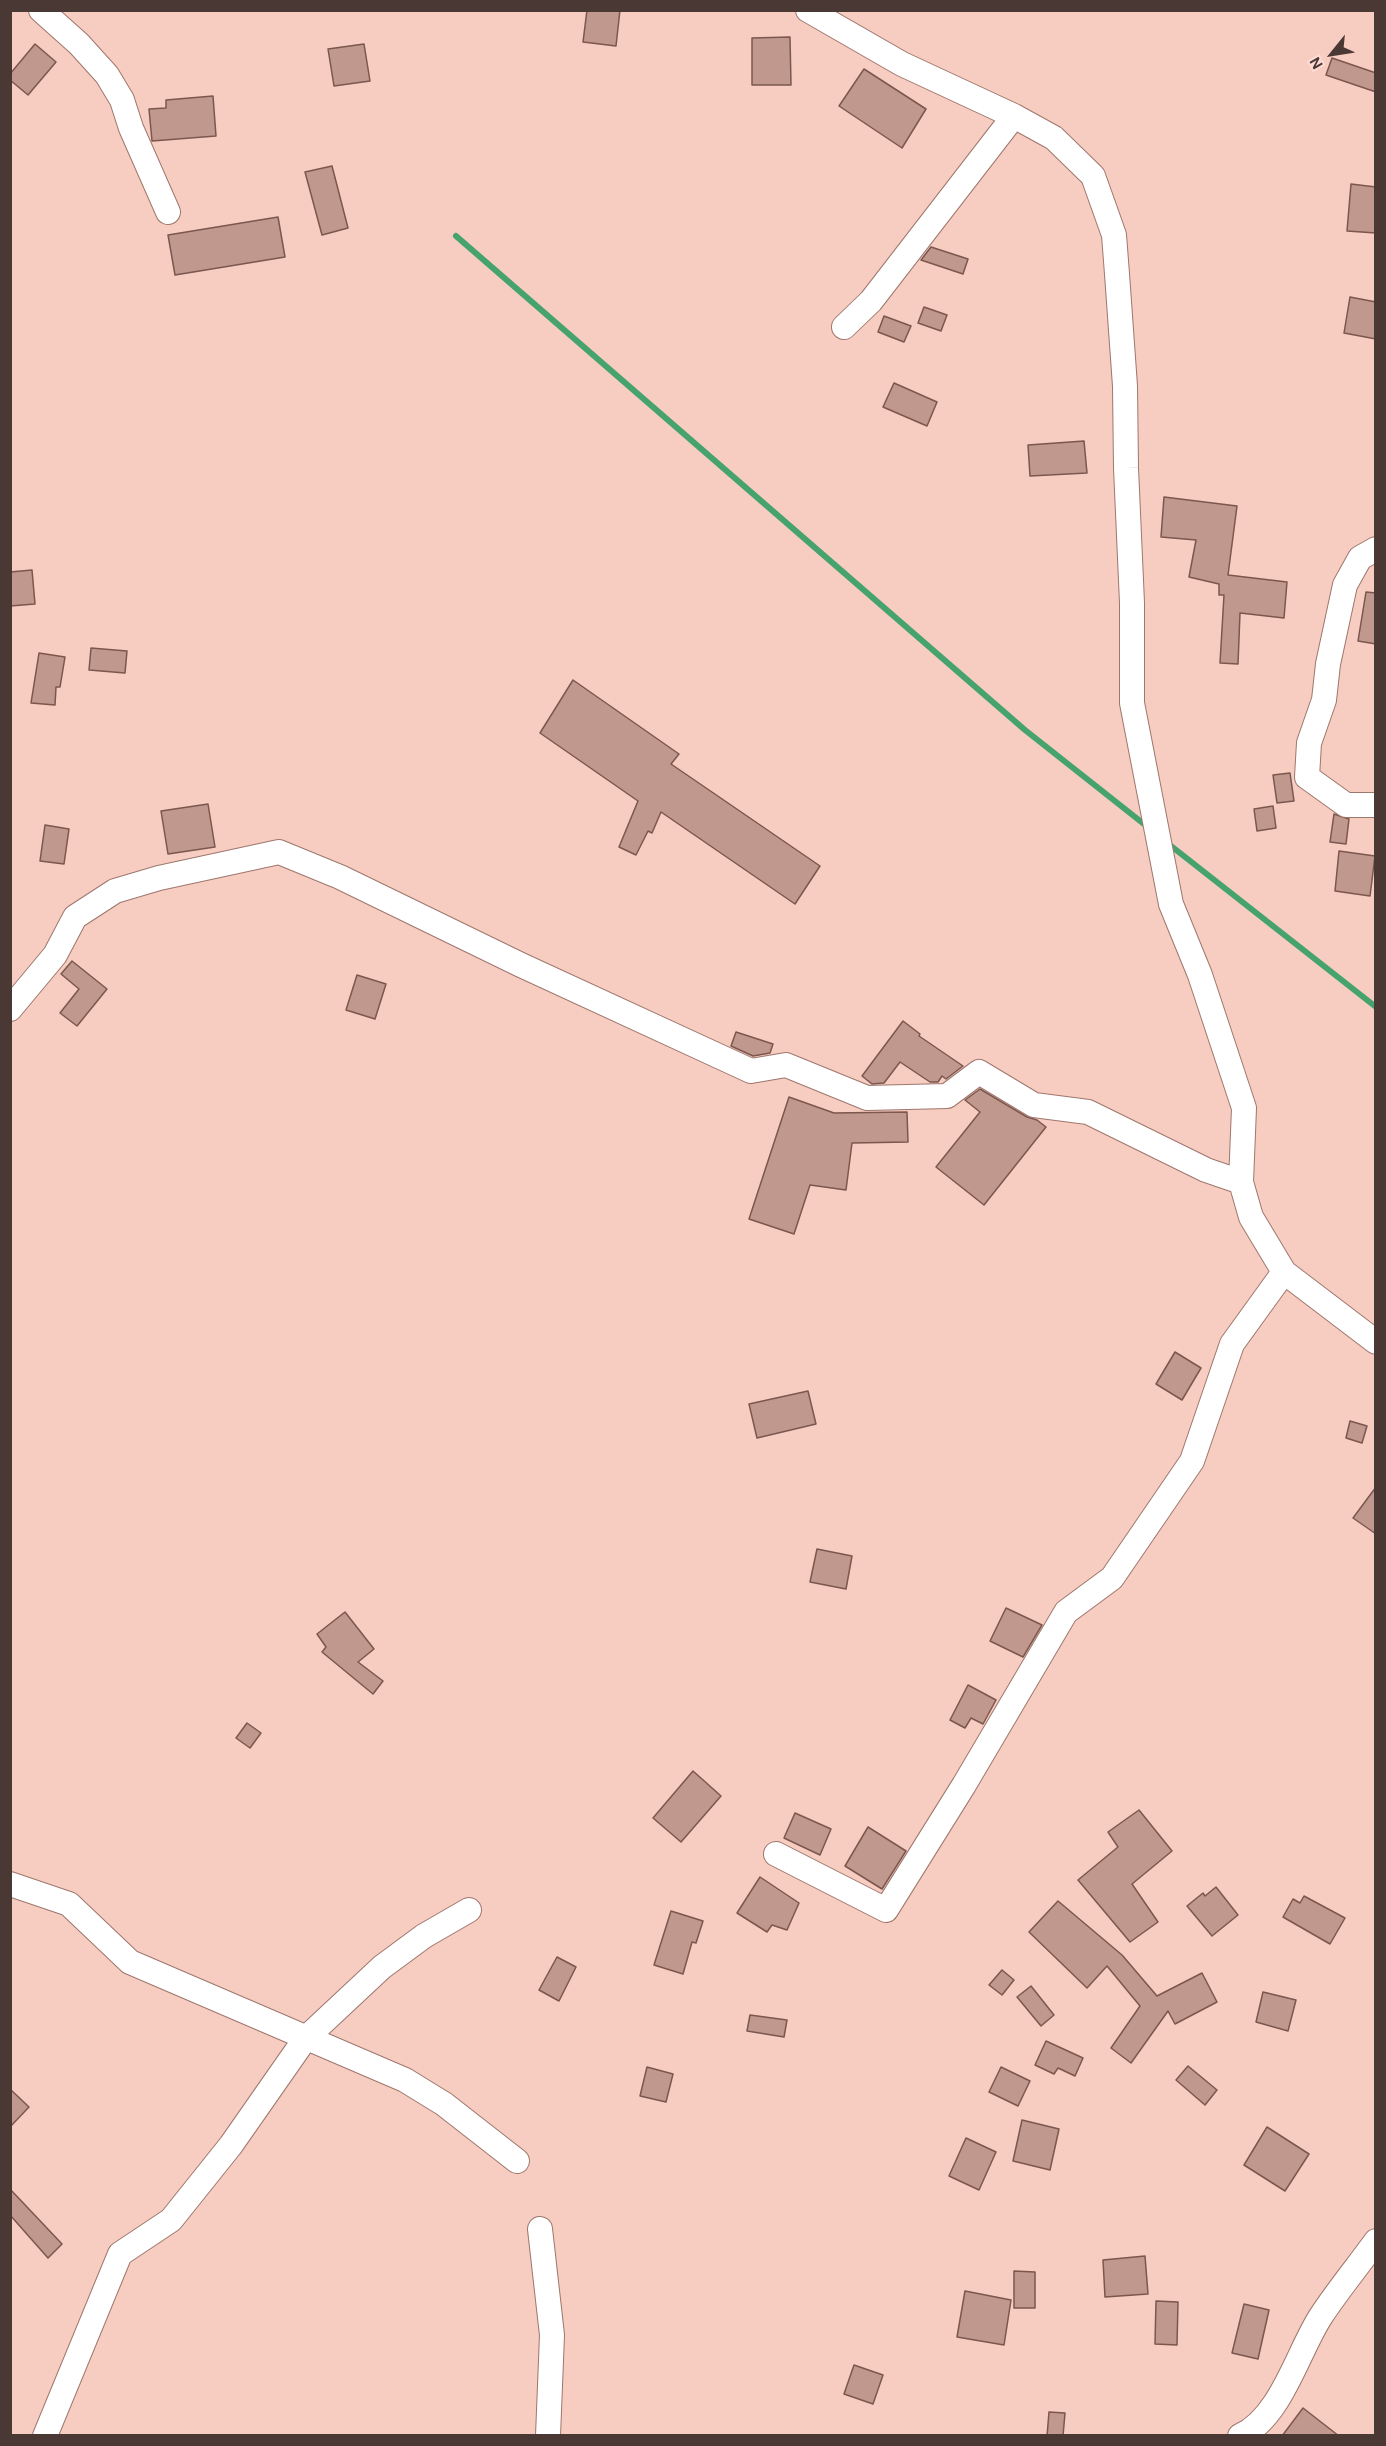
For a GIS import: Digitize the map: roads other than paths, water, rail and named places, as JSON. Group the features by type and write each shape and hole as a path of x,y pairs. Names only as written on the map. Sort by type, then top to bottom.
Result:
{"street":[{"path":"41,10 80,44 107,75 122,100 131,128 168,212"},
{"path":"808,10 902,64 1014,116 1054,138 1093,176 1114,235 1125,386 1132,603 1132,703 1171,904 1200,975 1244,1108 1241,1182 1251,1217 1284,1272 1376,1342"},
{"path":"844,327 871,301 1014,116"},
{"path":"1376,549 1360,558 1345,585 1328,664 1324,700 1309,743 1307,777 1346,805 1376,805"},
{"path":"10,1009 56,955 75,917 115,891 159,878 279,852 340,877 751,1071 786,1065 867,1098 947,1096 979,1072 1034,1105 1088,1112 1206,1170 1241,1182"},
{"path":"777,1854 886,1910 964,1785 1066,1612 1112,1578 1192,1461 1232,1344 1284,1272"},
{"path":"10,1884 69,1904 130,1962 405,2080 444,2104 518,2161"},
{"path":"45,2436 120,2254 171,2220 231,2145 305,2038 382,1967 424,1936 469,1910"},
{"path":"540,2229 552,2335 548,2436"},
{"path":"1240,2436 1269,2413 1321,2317 1376,2241"}],"waterway":[{"path":"456,236 1025,730 1149,828"},
{"path":"1166,842 1376,1007"}]}
